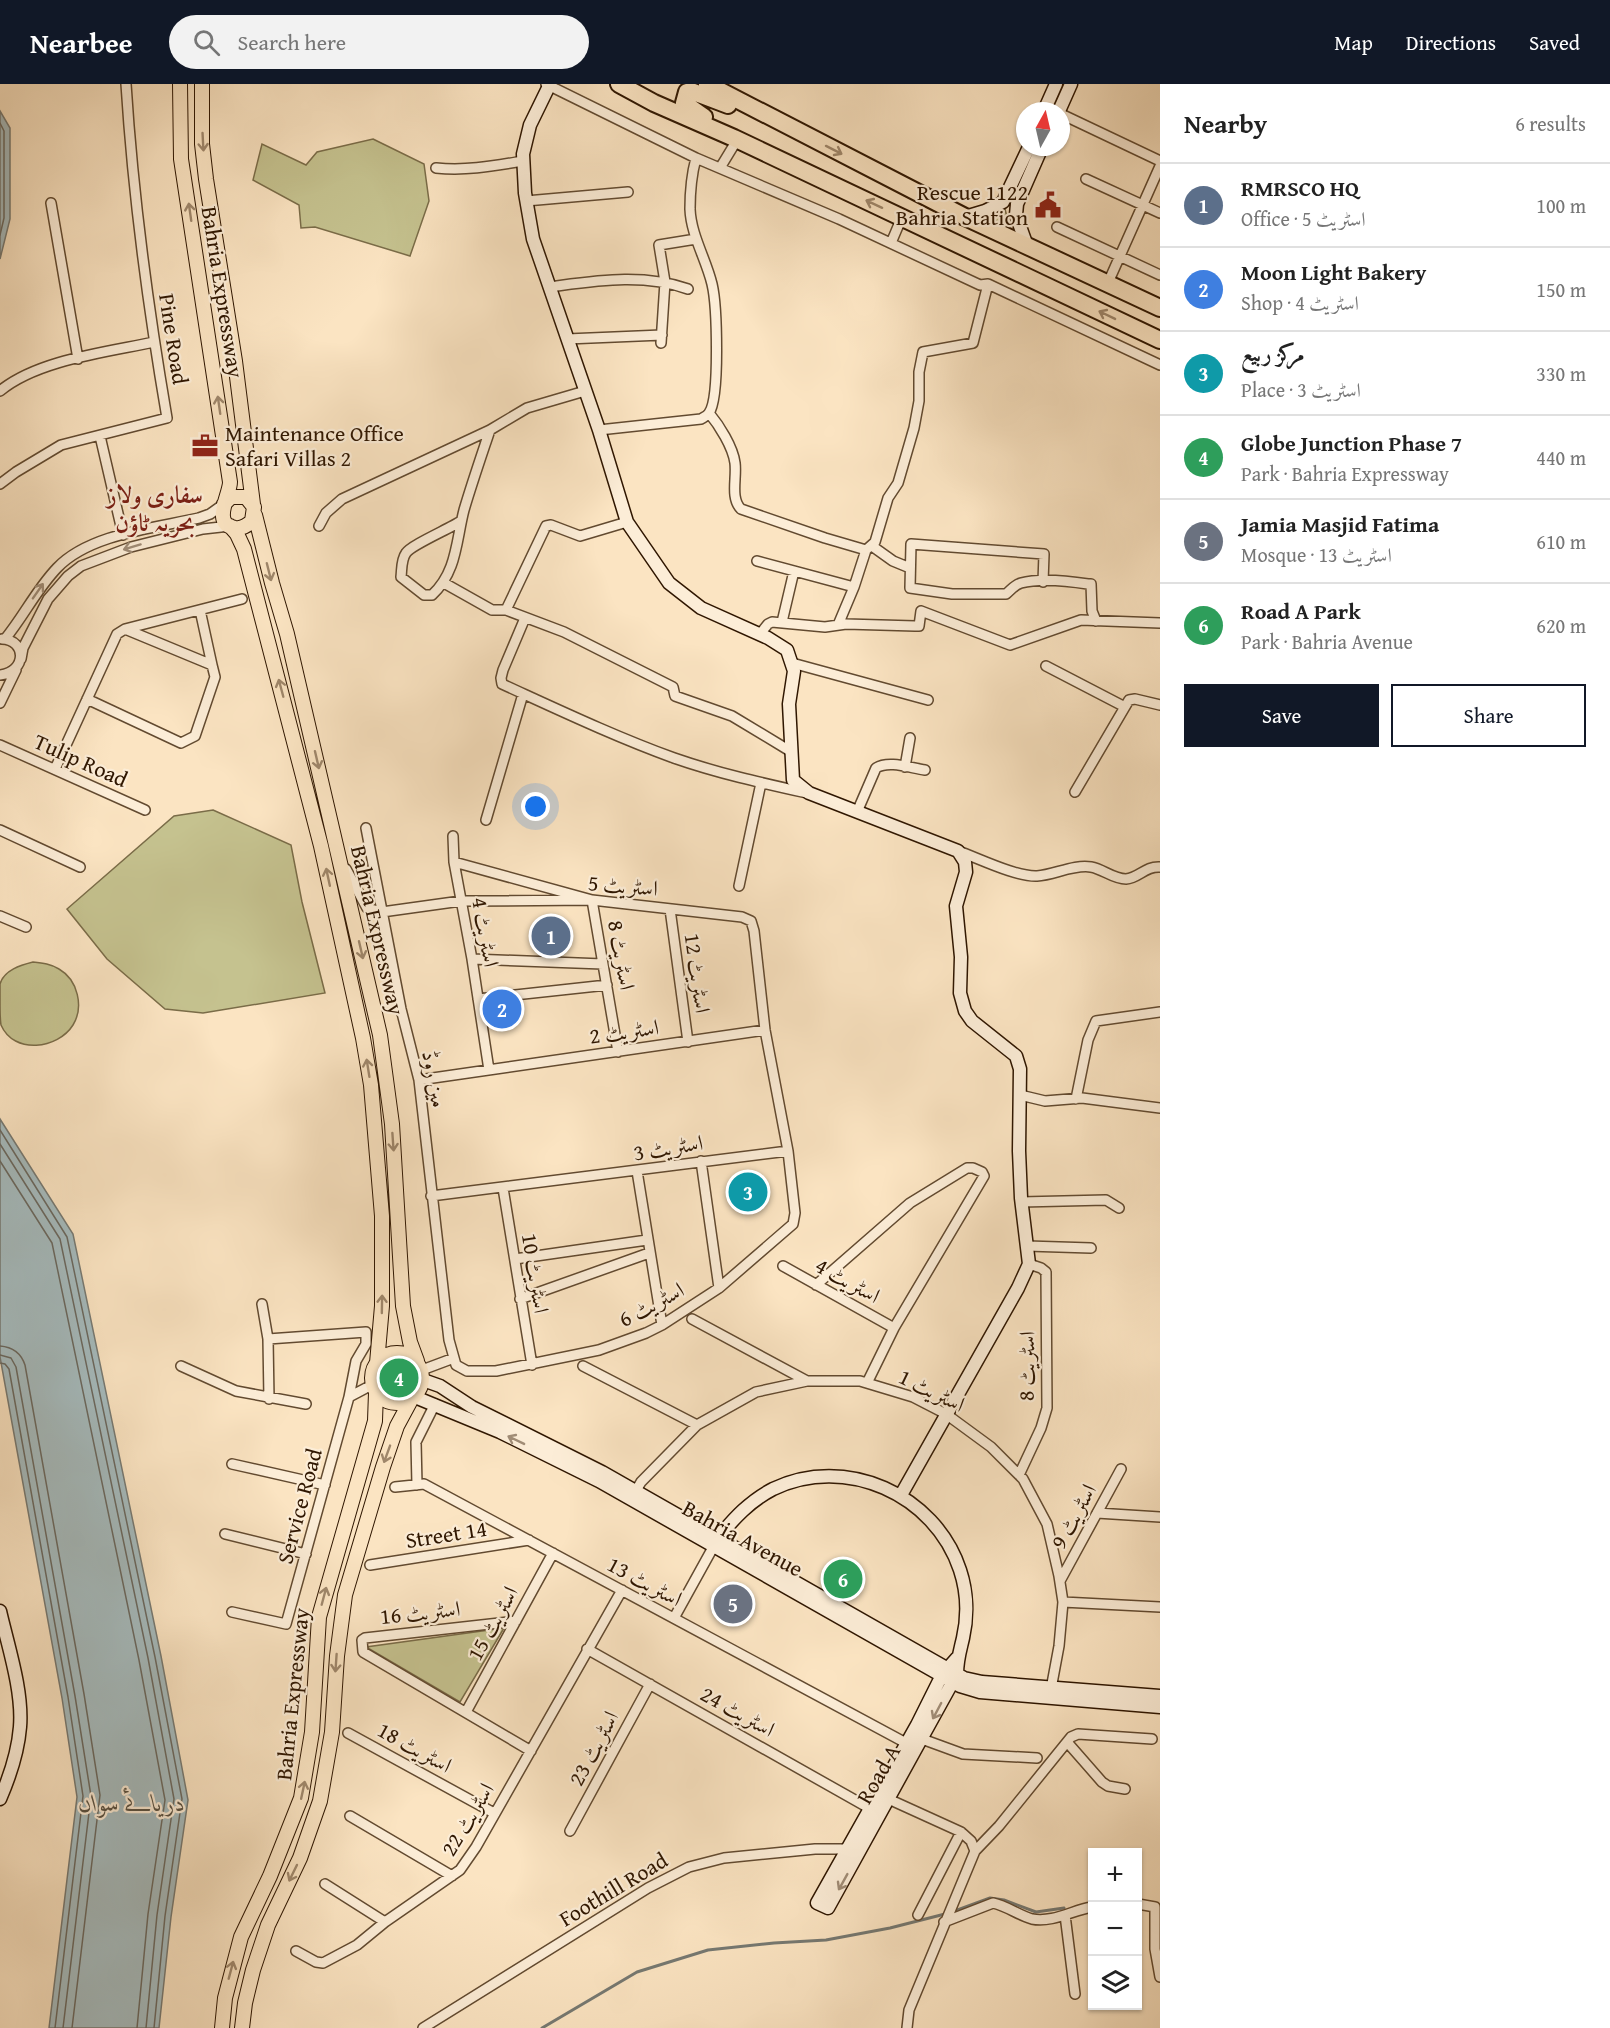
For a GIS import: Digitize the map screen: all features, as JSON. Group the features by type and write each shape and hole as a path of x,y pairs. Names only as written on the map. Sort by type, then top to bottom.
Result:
{"highway":[{"path":"619,84 654,103 902,217 1160,340"},
{"path":"707,84 965,218 1160,309"},
{"path":"735,139 684,103 687,92 691,91 800,132"}],"main road":[{"name":"Bahria Expressway","path":"180,84 181,159 230,482 224,504"},
{"name":"Bahria Expressway","path":"202,84 202,144 206,179 235,361 254,509 287,634 380,1035 388,1083 399,1215 403,1306 410,1342 420,1370"},
{"path":"236,496 246,497 254,509 248,525 236,528 230,526 223,519 224,504 236,496"},
{"name":"Bahria Expressway","path":"230,526 237,534 244,549 294,737 321,846 363,1038 371,1085 382,1216 382,1306 377,1363"},
{"path":"392,1353 410,1356 420,1370 421,1389 413,1399 405,1403 392,1403 380,1397 375,1389 372,1374 377,1363 392,1353"},
{"name":"Bahria Expressway","path":"222,2028 225,1998 241,1936 270,1876 301,1798 312,1732 319,1617 375,1421 375,1389"},
{"name":"Bahria Expressway","path":"242,2028 253,1970 268,1925 300,1858 320,1801 332,1732 337,1656 345,1595 383,1467 398,1426 413,1399"}],"street":[{"name":"Pine Road","path":"0,484 61,445 167,418 154,342 131,166 126,84"},
{"path":"1048,102 1056,84"},
{"path":"1064,102 1071,84"},
{"path":"809,793 793,780 789,704 794,671 788,650 760,634 701,608 669,583 627,522 599,430 533,239 526,201 523,153 530,125 548,85 696,158 891,243 980,285 988,284 1160,365"},
{"path":"1070,118 1160,161"},
{"path":"720,168 735,139"},
{"path":"965,218 1003,202 1025,156"},
{"path":"1027,246 1016,215 1017,204 1038,156"},
{"path":"599,430 701,419 709,413 714,399 717,318 713,287 696,239 690,209 693,168 696,158"},
{"path":"436,168 457,170 484,168 523,161"},
{"path":"1107,285 1160,166"},
{"path":"1086,179 1160,213"},
{"path":"526,201 628,192"},
{"path":"51,203 78,359"},
{"path":"891,243 902,217"},
{"path":"1057,226 1160,275"},
{"path":"567,339 661,339 665,282 659,245 696,239"},
{"path":"549,287 623,278 665,282 688,289"},
{"path":"838,625 888,498 898,483 914,428 923,352 973,343 988,284"},
{"path":"0,391 24,374 154,342"},
{"path":"319,526 326,513 342,500 490,430 527,408 585,391"},
{"path":"709,413 722,431 735,461 735,501 741,509 825,538 869,548 910,568"},
{"path":"461,522 406,552 401,577 424,595 432,595 444,583 458,546 461,522 490,430"},
{"path":"100,436 123,535"},
{"path":"0,675 10,674 19,664 20,650 14,643 3,639 22,619 37,591 58,566 80,549 123,535 199,518 210,514 224,504"},
{"path":"506,610 546,526 551,525 580,536 627,522"},
{"path":"0,703 19,664 23,648 48,599 68,576 81,566 130,547 203,528 230,526"},
{"path":"1043,582 1044,554 911,544 909,588 951,594 1006,594 1019,583 1043,582 1062,581 1091,584 1092,611 1096,621"},
{"path":"757,561 854,587"},
{"path":"782,622 794,572"},
{"path":"444,583 492,610 506,610 564,632 673,687 675,696 732,716 790,751"},
{"path":"55,769 117,634 125,629 242,599"},
{"path":"87,699 181,743 195,736 215,677 200,610"},
{"path":"760,634 768,624 782,622 825,627 838,625 919,626 920,613 924,611 1010,645 1081,620 1160,622"},
{"path":"525,618 501,678 502,684 675,758 761,783 809,793 1023,875 1036,876 1092,867 1114,877 1126,879 1143,870 1160,867"},
{"path":"125,629 212,665"},
{"path":"792,663 928,700"},
{"path":"1046,666 1125,707"},
{"path":"486,820 523,694"},
{"path":"1075,792 1129,700 1135,699 1160,705"},
{"path":"905,767 910,738"},
{"name":"Tulip Road","path":"0,745 145,810"},
{"path":"857,812 876,768 887,764 925,770"},
{"path":"739,886 761,783"},
{"name":"مین روڈ","path":"366,828 401,1009 419,1080 449,1340 454,1358"},
{"path":"0,830 80,867"},
{"name":"اسٹریٹ 4","path":"453,836 454,862 472,958 489,1070"},
{"path":"901,1495 1018,1288 1029,1264 1021,1202 1020,1069 1016,1056 972,1021 965,1011 960,993 961,957 956,906 966,872 965,861 958,851"},
{"path":"340,859 367,908 382,912"},
{"path":"454,862 592,900"},
{"name":"اسٹریٹ 5","path":"382,912 461,901 592,900 741,917 751,921 754,931 765,1030"},
{"name":"اسٹریٹ 8","path":"592,900 618,1052"},
{"name":"اسٹریٹ 12","path":"670,909 688,1042"},
{"path":"0,916 26,927"},
{"path":"472,958 603,964"},
{"path":"478,999 607,985"},
{"path":"1076,1099 1088,1040 1096,1021 1160,1012"},
{"path":"765,1030 788,1150"},
{"name":"اسٹریٹ 2","path":"419,1080 765,1030"},
{"path":"1020,1095 1045,1101 1076,1099 1160,1108"},
{"name":"اسٹریٹ 3","path":"431,1196 788,1150"},
{"name":"اسٹریٹ 6","path":"454,1358 456,1365 467,1371 496,1371 599,1350 662,1325 719,1288 793,1224 795,1213 788,1150"},
{"path":"701,1161 719,1288"},
{"path":"816,1284 910,1203 967,1168 977,1169 984,1176 894,1328 867,1383"},
{"path":"637,1171 662,1325"},
{"name":"اسٹریٹ 10","path":"503,1188 532,1365"},
{"path":"1021,1202 1106,1200 1119,1208"},
{"path":"515,1259 647,1240"},
{"path":"1027,1246 1091,1248"},
{"path":"520,1299 649,1253"},
{"name":"اسٹریٹ 8","path":"1019,1474 1041,1428 1047,1408 1046,1272 1029,1264"},
{"name":"اسٹریٹ 4","path":"783,1266 894,1328"},
{"path":"262,1304 268,1339 269,1399"},
{"path":"692,1319 807,1381"},
{"name":"Service Road","path":"232,1612 286,1624 325,1485 356,1361 366,1344 366,1332 268,1339"},
{"path":"420,1370 454,1358"},
{"path":"181,1366 236,1391 269,1399 306,1404"},
{"path":"584,1366 697,1425"},
{"name":"Bahria Avenue","path":"420,1370 472,1407 602,1472 633,1495"},
{"name":"اسٹریٹ 1","path":"633,1495 641,1482 697,1425 756,1392 807,1381 860,1381 913,1397 946,1414 992,1447 1023,1479 1047,1524 1063,1602 1059,1646 1051,1689"},
{"path":"348,1397 366,1388 375,1389"},
{"name":"Bahria Avenue","path":"413,1399 435,1404 500,1432 633,1495 981,1692 1160,1707"},
{"path":"417,1485 416,1442 435,1404"},
{"path":"232,1464 325,1485"},
{"name":"اسٹریٹ 9","path":"1059,1581 1121,1469"},
{"name":"Road A","path":"716,1542 733,1519 751,1503 774,1489 798,1480 825,1476 851,1478 877,1484 901,1495 920,1510 937,1527 951,1548 960,1570 965,1594 966,1618 957,1658 950,1675 922,1739 883,1796 822,1906 846,1849 869,1808 883,1796 906,1743 950,1675"},
{"name":"اسٹریٹ 13","path":"395,1487 424,1484 906,1743"},
{"path":"1097,1513 1160,1517"},
{"path":"225,1534 306,1554"},
{"name":"Street 14","path":"370,1566 529,1540"},
{"path":"674,1618 716,1542"},
{"name":"اسٹریٹ 15","path":"466,1712 553,1553"},
{"name":"اسٹریٹ 22","path":"296,1951 323,1964 357,1945 385,1922 460,1870 471,1855 622,1590"},
{"path":"1063,1602 1160,1607"},
{"path":"0,1611 20,1708 20,1726 17,1750 7,1783 0,1797"},
{"name":"اسٹریٹ 16","path":"466,1712 363,1652 361,1643 365,1638 516,1621"},
{"name":"اسٹریٹ 24","path":"587,1648 869,1808"},
{"name":"Bahria Avenue","path":"950,1675 982,1682 1051,1689 1160,1696"},
{"name":"اسٹریٹ 23","path":"570,1831 650,1684"},
{"path":"466,1712 531,1751"},
{"name":"اسٹریٹ 18","path":"348,1733 494,1813"},
{"path":"907,2028 909,2010 975,1851 999,1826 1071,1737 1085,1733 1152,1739"},
{"path":"922,1739 963,1754 1037,1758"},
{"path":"1067,1742 1102,1782 1108,1786 1125,1789"},
{"path":"883,1796 961,1832 971,1840 975,1851"},
{"path":"350,1816 452,1876"},
{"path":"918,1915 961,1832"},
{"name":"Foothill Road","path":"423,2028 648,1888 689,1867 724,1858 815,1849 846,1849"},
{"path":"325,1884 385,1922"},
{"path":"945,1920 993,1904 1001,1905 1032,1919 1049,1919 1088,1908"},
{"path":"1142,1905 1155,1907 1155,1949 1160,1977"},
{"path":"1065,1915 1075,1994"}],"shaded area":[{"path":"373,139 424,164 429,201 410,256 315,227 301,228 299,205 253,180 262,144 306,165 317,152"},
{"path":"1004,205 1010,229 984,215"},
{"path":"213,810 291,845 302,902 325,993 203,1013 165,1009 107,959 67,909 174,816"},
{"path":"33,962 53,966 66,974 75,987 78,1010 73,1025 66,1033 47,1043 26,1045 7,1035 1,1025 0,984 5,975 14,969"},
{"path":"504,1628 460,1702 366,1647"}],"water":[{"path":"0,111 10,128 10,219 0,259"},
{"name":"دریائے سواں","path":"0,1119 73,1234 161,1656 188,1800 171,1917 159,2028 49,2028 77,1797 62,1698 0,1357"}],"waterway":[{"path":"952,1912 990,1898 1004,1900 1036,1912 1064,1908"},
{"path":"542,2028 637,1972 708,1950 826,1940 890,1928 945,1914"}],"place":[{"name":"Rescue 1122 Bahria Station","path":"1048,205"},
{"name":"Maintenance Office Safari Villas 2","path":"205,446"},
{"name":"RMRSCO HQ","path":"551,936"},
{"name":"Moon Light Bakery","path":"502,1009"},
{"name":"مرکز ربیع","path":"748,1192"},
{"name":"Globe Junction Phase 7","path":"399,1378"},
{"name":"Road A Park","path":"843,1579"},
{"name":"Jamia Masjid Fatima","path":"733,1604"}],"district":[{"name":"سفاری ولاز بحریہ ٹاؤن","path":"155,508"}]}
